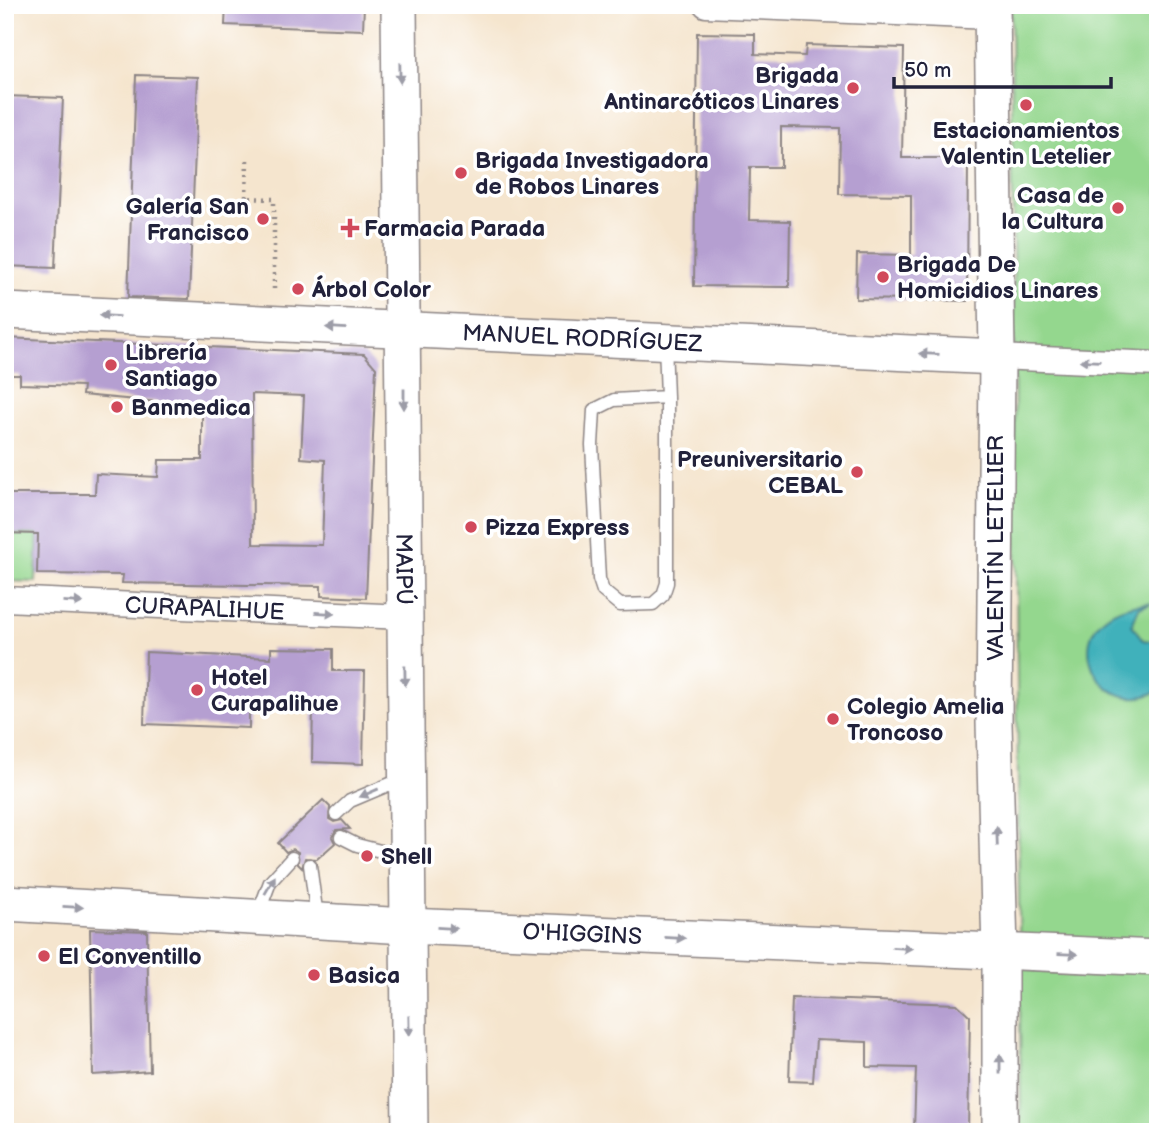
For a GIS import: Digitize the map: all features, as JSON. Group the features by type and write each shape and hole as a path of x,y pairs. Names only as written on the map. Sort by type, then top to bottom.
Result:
{"main road":[{"name":"MAIPÚ","path":"399,5 410,1132"},
{"name":"VALENTÍN LETELIER","path":"992,11 997,357 994,723 1000,952 1000,1132"},
{"name":"MANUEL RODRÍGUEZ","path":"5,311 997,357"},
{"name":"O'HIGGINS","path":"5,903 407,926 1158,958"}],"street":[{"path":"706,5 992,11"},
{"name":"MANUEL RODRÍGUEZ","path":"997,357 1158,363"},
{"name":"CURAPALIHUE","path":"5,599 404,617"}],"lane":[{"path":"666,342 667,397 667,583 663,595 653,604 620,605 603,591 599,579 592,445 594,410 614,400 667,397"},
{"path":"336,814 350,801 406,778"},
{"path":"341,837 357,845 407,858"},
{"path":"256,917 270,882 292,858"},
{"path":"310,865 317,921"}],"path":[{"path":"247,160 246,198 274,199 276,325"}],"green space":[{"path":"1011,5 1158,5 1158,1132 1021,1132"},
{"path":"5,533 38,534 36,582 5,581"}],"water":[{"path":"1151,603 1139,608 1132,625 1143,640 1158,642 1158,691 1135,697 1115,692 1100,679 1091,662 1090,642 1099,624 1118,610"}],"building":[{"path":"226,5 364,5 363,30 225,25"},
{"path":"697,33 755,34 755,54 805,56 806,45 904,48 902,158 968,158 967,301 856,299 857,254 911,255 911,195 839,194 840,128 781,127 781,167 750,167 749,220 790,221 789,287 694,286"},
{"path":"136,75 198,77 189,299 128,297"},
{"path":"5,96 63,98 55,268 5,266"},
{"path":"5,338 364,354 376,368 366,598 321,596 321,586 122,583 123,575 37,574 38,534 5,533 5,494 95,494 96,474 158,477 159,460 202,460 202,406 82,395 83,386 20,384 20,375 5,375","holes":["252,394 304,396 301,458 325,460 322,545 253,544"]},
{"path":"271,648 333,649 333,671 365,671 363,764 312,762 313,703 249,702 249,728 144,724 146,652 271,658"},
{"path":"323,800 330,807 329,819 334,822 342,820 350,829 336,830 332,837 335,843 317,859 305,858 302,868 298,864 298,852 293,849 286,852 278,843"},
{"path":"90,929 147,931 150,1071 93,1075"},
{"path":"792,998 957,1004 970,1016 968,1132 914,1131 916,1068 867,1067 867,1042 816,1040 813,1082 789,1081"}],"place":[{"name":"Brigada Antinarcóticos Linares","path":"853,88"},
{"name":"Estacionamientos Valentin Letelier","path":"1026,105"},
{"name":"Brigada Investigadora de Robos Linares","path":"461,173"},
{"name":"Casa de la Cultura","path":"1118,208"},
{"name":"Galería San Francisco","path":"263,219"},
{"name":"Farmacia Parada","path":"350,228"},
{"name":"Brigada De Homicidios Linares","path":"883,277"},
{"name":"Árbol Color","path":"298,289"},
{"name":"Librería Santiago","path":"111,365"},
{"name":"Banmedica","path":"117,407"},
{"name":"Preuniversitario CEBAL","path":"857,472"},
{"name":"Pizza Express","path":"471,527"},
{"name":"Hotel Curapalihue","path":"197,690"},
{"name":"Colegio Amelia Troncoso","path":"833,719"},
{"name":"Shell","path":"367,856"},
{"name":"El Conventillo","path":"44,956"},
{"name":"Basica","path":"314,975"}]}
